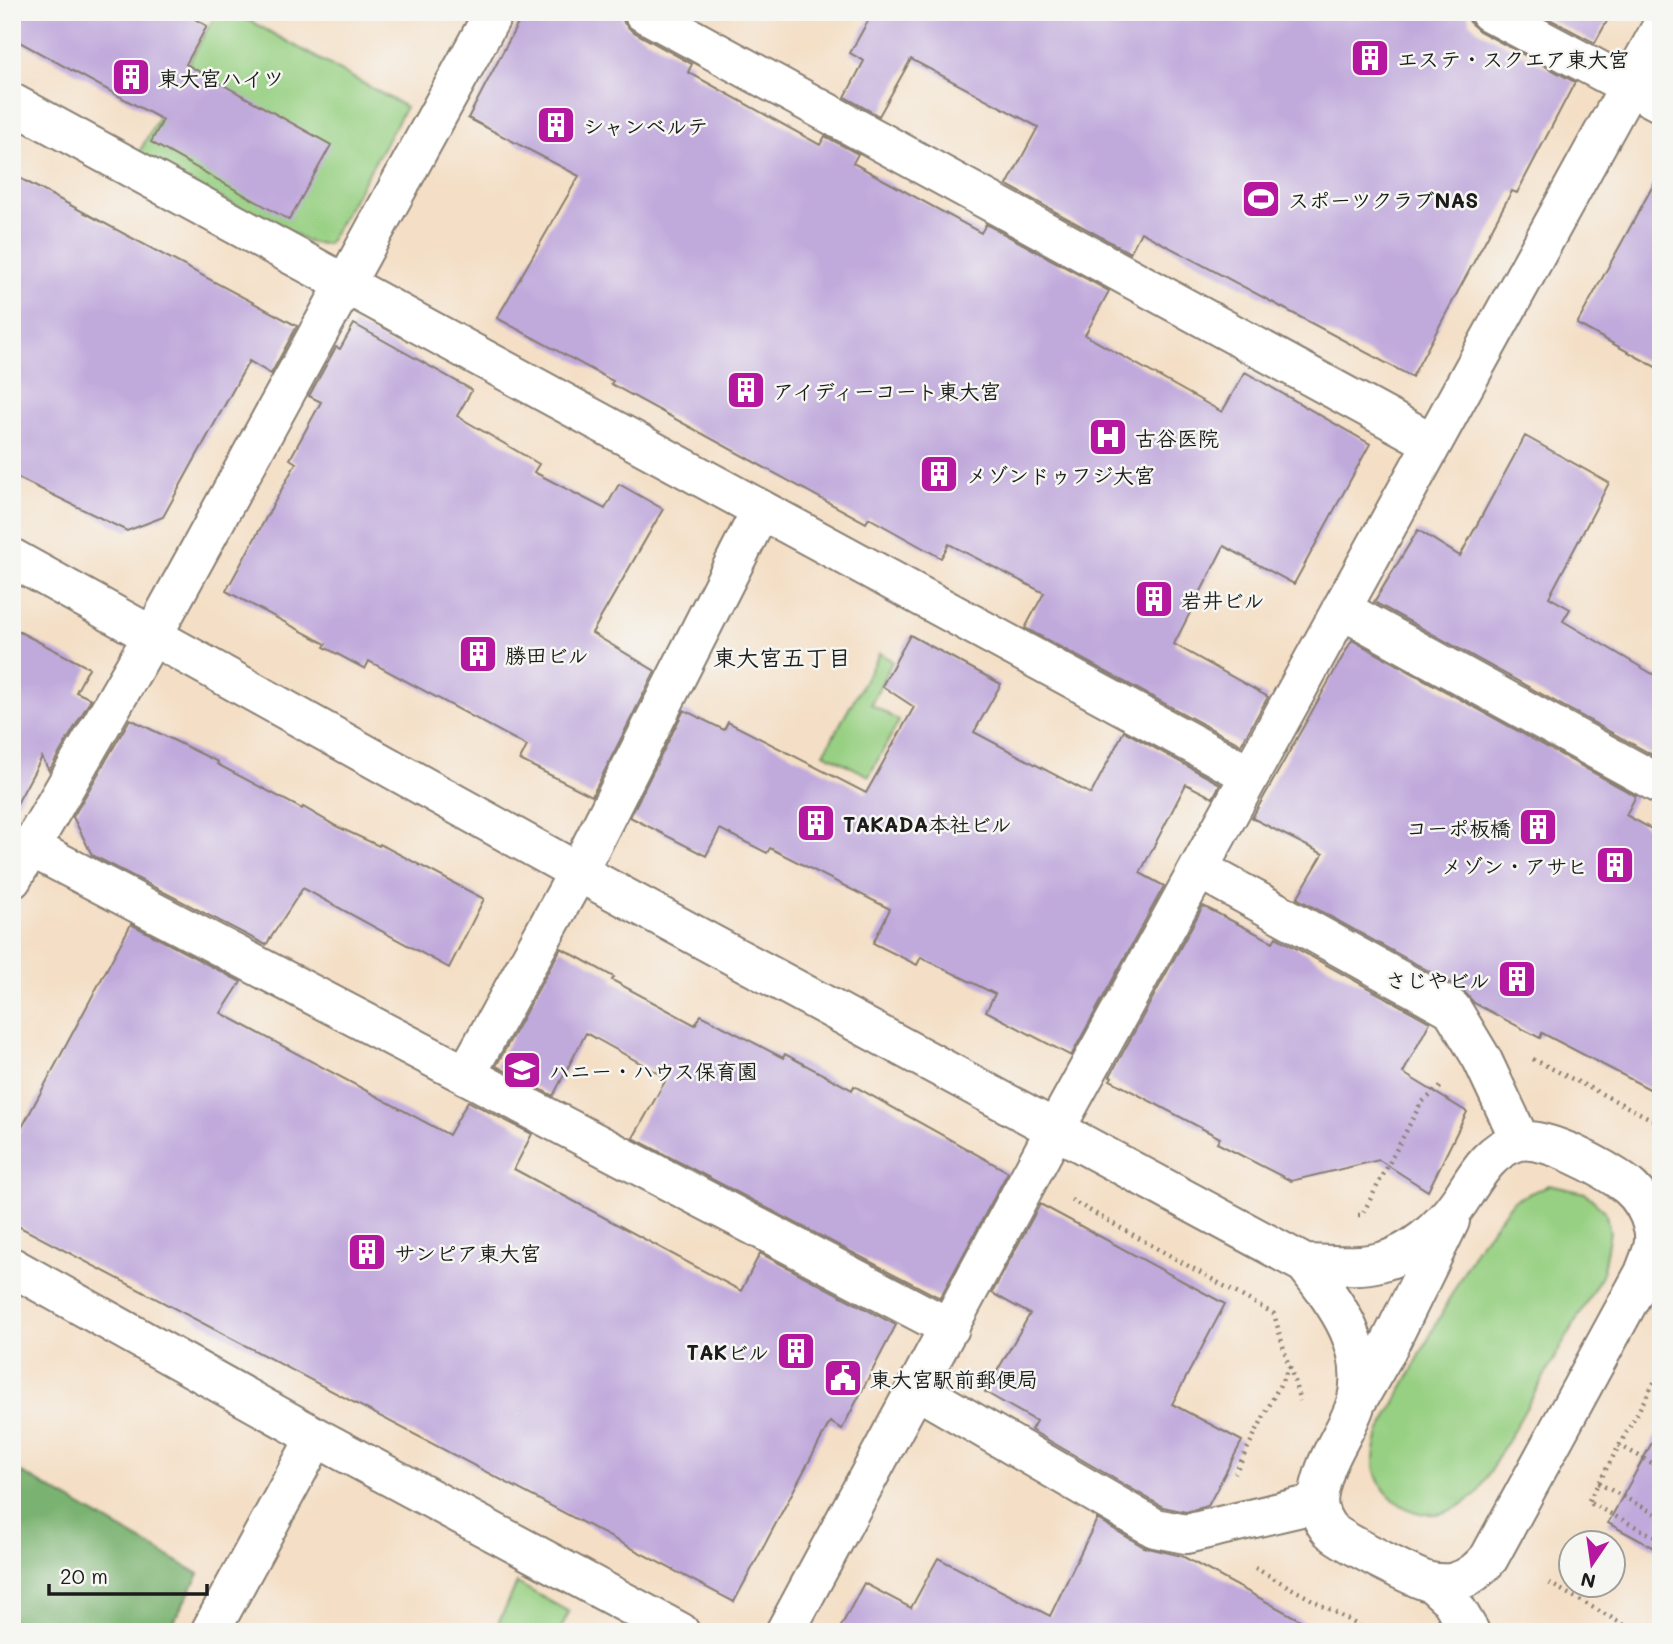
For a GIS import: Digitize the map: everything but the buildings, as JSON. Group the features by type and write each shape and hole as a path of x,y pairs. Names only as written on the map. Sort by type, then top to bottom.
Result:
{"street":[{"path":"494,12 153,635 21,863 466,1075 950,1328"},
{"path":"643,12 1431,442"},
{"path":"1489,12 1645,94"},
{"path":"785,1632 1056,1128 1431,442 1645,94 1661,28"},
{"path":"12,103 1250,775"},
{"path":"466,1075 578,872 761,510"},
{"path":"12,558 578,872 1305,1264 1345,1319 1353,1338 1359,1378 1356,1402"},
{"path":"1341,609 1661,785"},
{"path":"1199,869 1452,1009 1482,1059 1520,1140"},
{"path":"1431,1582 1454,1583 1475,1574 1489,1558 1644,1273 1655,1246 1652,1200 1585,1159 1556,1146 1520,1140 1493,1153 1477,1171 1385,1353 1356,1402 1329,1461 1318,1503 1320,1514 1329,1530 1431,1582 1451,1600 1471,1632"},
{"path":"1305,1264 1380,1262 1408,1250 1436,1230 1459,1202"},
{"path":"12,1267 316,1437 680,1632"},
{"path":"916,1389 1155,1528 1185,1534 1318,1503"},
{"path":"210,1632 316,1437"}],"path":[{"path":"1349,1217 1362,1215 1421,1103 1466,1065 1482,1059 1506,1054 1537,1059 1661,1124"},
{"path":"1070,1200 1274,1314 1300,1401"},
{"path":"1234,1475 1289,1367"},
{"path":"1661,1370 1588,1502 1661,1540"},
{"path":"1618,1445 1661,1468"},
{"path":"1598,1482 1661,1517"},
{"path":"1249,1565 1370,1632"},
{"path":"1549,1583 1637,1632"}],"green space":[{"path":"217,12 234,12 406,107 328,244 311,243 137,156"},
{"path":"880,653 892,661 871,704 899,721 869,776 824,753"},
{"path":"1549,1185 1585,1193 1605,1211 1610,1232 1602,1275 1477,1494 1460,1506 1441,1513 1427,1514 1408,1509 1390,1496 1378,1480 1374,1460 1379,1433 1475,1250 1514,1200"},
{"path":"12,1467 199,1574 168,1632 12,1632"},
{"path":"517,1583 569,1612 559,1632 494,1632"}],"place":[{"name":"エステ・スクエア東大宮","path":"1370,58"},
{"name":"東大宮ハイツ","path":"131,77"},
{"name":"シャンベルテ","path":"556,125"},
{"name":"スポーツクラブNAS","path":"1261,199"},
{"name":"アイディーコート東大宮","path":"746,390"},
{"name":"古谷医院","path":"1108,437"},
{"name":"メゾンドゥフジ大宮","path":"939,474"},
{"name":"岩井ビル","path":"1154,599"},
{"name":"勝田ビル","path":"478,654"},
{"name":"TAKADA本社ビル","path":"816,823"},
{"name":"コーポ板橋","path":"1538,827"},
{"name":"メゾン・アサヒ","path":"1615,865"},
{"name":"さじやビル","path":"1517,979"},
{"name":"ハニー・ハウス保育園","path":"522,1070"},
{"name":"サンピア東大宮","path":"367,1252"},
{"name":"TAKビル","path":"796,1351"},
{"name":"東大宮駅前郵便局","path":"843,1378"}],"district":[{"name":"東大宮五丁目","path":"782,657"}]}
